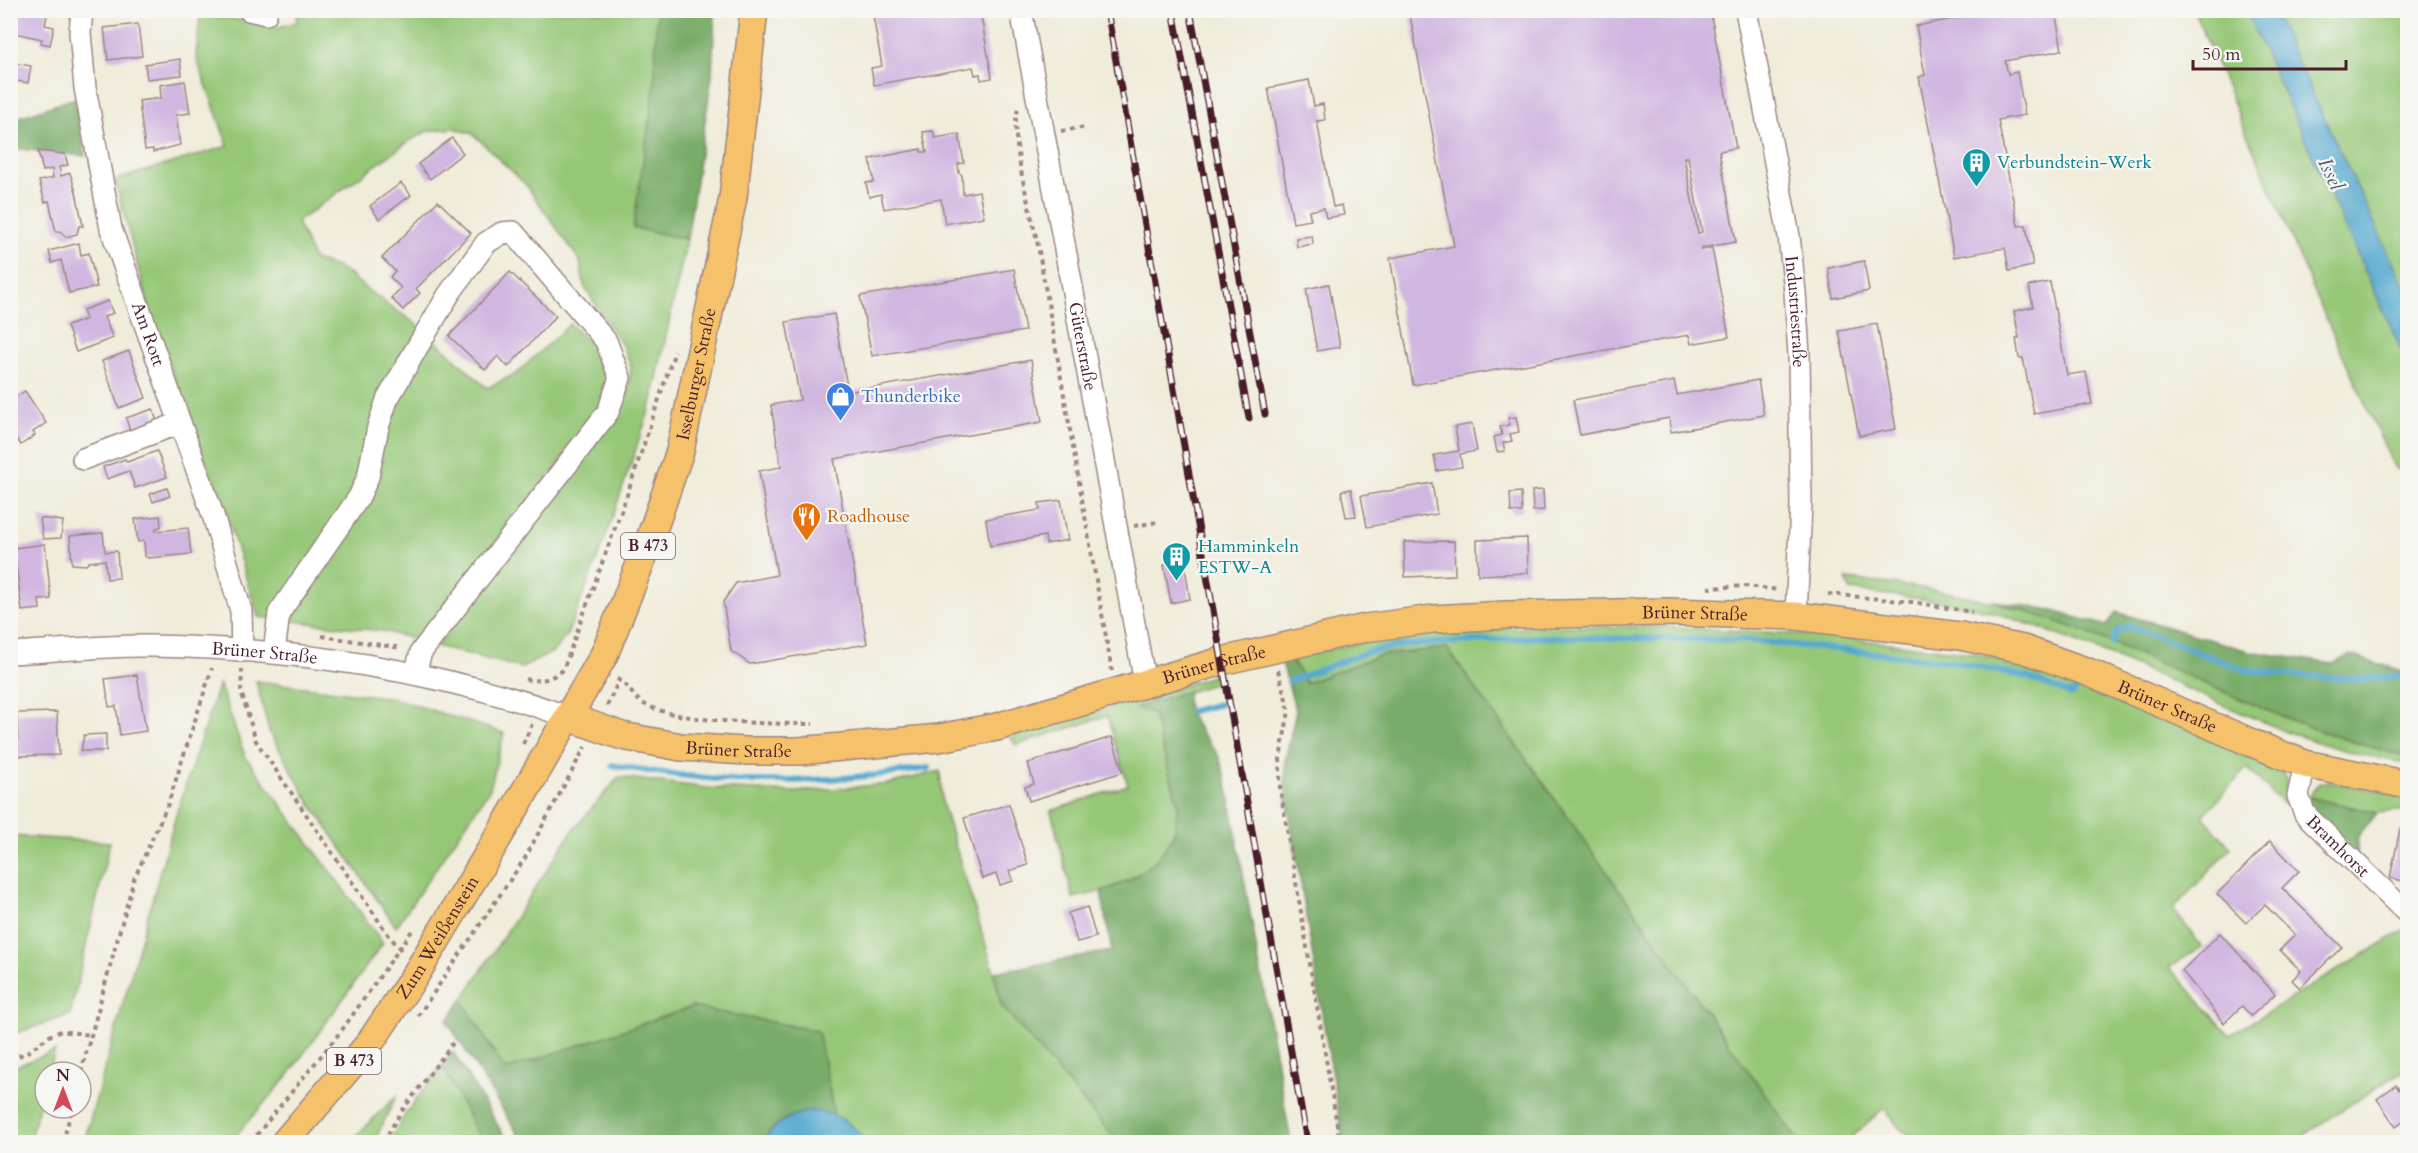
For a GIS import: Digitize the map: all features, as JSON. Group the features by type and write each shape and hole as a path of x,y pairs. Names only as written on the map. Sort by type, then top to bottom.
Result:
{"main road":[{"name":"Isselburger Straße","path":"569,717 604,655 650,539 680,451 733,198 754,10"},
{"name":"Brüner Straße","path":"569,717 622,736 681,747 746,752 799,752 939,738 997,727 1145,684 1365,628 1433,619 1668,612 1796,616 1960,636 2023,649 2088,672 2305,764 2408,785"},
{"name":"Zum Weißenstein","path":"285,1143 369,1044 416,974 569,717"}],"street":[{"name":"Am Rott","path":"82,10 80,33 85,88 111,229 213,515 241,611 242,651"},
{"name":"Güterstraße","path":"1021,10 1145,684"},
{"name":"Industriestraße","path":"1746,10 1790,236 1794,281 1799,355 1801,504 1796,616"},
{"path":"274,653 279,614 359,497 368,477 378,427 393,390 449,294 486,243 502,233 513,232 606,341 620,378 608,412 421,652 415,674"},
{"path":"83,459 180,423"},
{"name":"Brüner Straße","path":"10,653 150,646 274,653 377,665 519,699 569,717"},
{"name":"Bramhorst","path":"2305,764 2298,796 2305,814 2408,914"}],"path":[{"path":"1020,103 1014,118 1019,154 1038,243 1112,673"},
{"path":"550,679 563,670 627,495 675,350"},
{"path":"84,1060 134,879 168,804 218,650"},
{"path":"1272,650 1289,711 1280,758 1280,788 1340,1143"},
{"path":"242,651 241,691 256,741 416,974"},
{"path":"563,670 620,680 642,703 663,711 750,722 822,724"},
{"path":"518,754 540,707"},
{"path":"251,1143 342,1030 418,921"},
{"path":"10,1059 26,1053 51,1035 62,1031 91,1035"},
{"path":"382,1143 401,1112 453,1043"},
{"path":"63,1143 69,1120"}],"green space":[{"path":"296,10 659,12 654,89 634,228 687,239 651,405 605,539 567,635 553,652 522,668 436,646 606,430 628,390 631,367 623,347 584,286 580,261 526,185 473,134 454,128 428,131 411,140 297,222 314,260 334,266 349,274 423,329 487,388 517,373 570,324 591,344 607,367 609,386 602,409 417,640 382,631 258,617 230,526 150,313 115,180 228,146 196,57 200,13 279,27 297,22"},
{"path":"657,11 715,11 712,76 687,239 633,228 654,89"},
{"path":"2194,11 2246,11 2407,362 2407,475 2394,467 2324,314"},
{"path":"2273,11 2407,11 2407,294 2402,281"},
{"path":"75,98 85,156 11,148 11,120"},
{"path":"10,484 15,484 18,511 11,511"},
{"path":"1846,579 1970,596 2018,608 2088,633 2313,729 2407,756 2407,763 2366,756 2286,731 2131,664 2015,619 1953,603 1850,590"},
{"path":"1993,601 2046,609 2107,626 2116,612 2249,651 2333,664 2349,655 2403,671 2402,677 2407,679 2407,756 2329,734 2291,720 2091,635"},
{"path":"1564,626 1667,627 1820,635 1973,653 2024,663 2067,678 2264,761 2285,775 2288,795 2283,804 2247,768 2203,816 2231,848 2173,909 2202,947 2169,967 2230,1035 2407,928 2407,1068 2292,1142 1921,1142 1900,1129 1884,1108 1846,1142 1799,1142 1447,648 1381,655 1306,683 1292,660 1300,655 1411,632"},
{"path":"1447,648 1799,1142 1343,1142 1285,787 1285,761 1296,711 1282,663 1292,660 1306,683 1381,655"},
{"path":"1216,675 1217,683 1137,708 1153,713 1177,796 1176,826 1169,843 1158,858 1128,880 1110,888 1073,898 1051,811 1128,785 1107,716 1016,745 1010,738"},
{"path":"256,681 393,698 504,733 490,789 396,927 310,803 269,731"},
{"path":"219,683 245,756 383,943 287,1077 230,1142 84,1142 90,1120 93,1120 93,1110 176,815"},
{"path":"1188,691 1188,709 1219,757 1228,789 1291,1142 1118,1142 1001,1005 994,972 1112,951 1101,892 1128,881 1155,862 1174,835 1178,805 1153,713 1135,708"},
{"path":"940,771 942,802 994,972 1001,1005 1118,1142 865,1142 851,1126 834,1115 818,1031 692,1007 505,1070 462,1000 573,830 619,777 709,788 796,792 888,784"},
{"path":"2329,781 2407,797 2407,810 2377,813 2309,797 2318,784"},
{"path":"2309,797 2377,813 2358,836 2357,854 2307,805"},
{"path":"11,836 110,842 70,1015 11,1035"},
{"path":"462,1000 505,1070 692,1007 818,1031 834,1115 813,1112 793,1116 776,1126 763,1142 523,1142 447,1021"},
{"path":"55,1051 52,1060 33,1060 33,1120 35,1120 29,1142 11,1142 11,1068"},
{"path":"453,1052 508,1142 482,1142 442,1065"},
{"path":"442,1065 482,1142 390,1142 406,1113"},
{"path":"397,1095 374,1142 350,1142"}],"water":[{"name":"Issel","path":"2246,11 2273,11 2402,281 2407,294 2407,362"},
{"path":"811,1111 828,1113 842,1119 855,1129 865,1142 763,1142 767,1135 783,1121 796,1114"}],"building":[{"path":"10,10 48,10 45,25 54,27 50,45 41,43 42,39 10,32"},
{"path":"872,10 980,10 992,78 981,80 980,74 975,75 973,67 874,85 871,68 882,66"},
{"path":"1409,10 1710,10 1736,148 1719,151 1736,242 1701,248 1701,250 1712,248 1729,337 1691,344 1689,335 1413,385 1390,258 1454,246","holes":["1684,157 1688,157 1702,232 1698,233"]},
{"path":"1973,10 1981,10 1981,14 1999,10 2055,10 2062,50 2005,61 2008,74 2017,72 2025,115 1998,120 2018,226 2026,225 2033,266 2009,271 2005,248 1954,257 1919,77 1925,75 1916,26 1974,15"},
{"path":"138,24 142,56 108,60 104,28"},
{"path":"180,59 182,75 147,79 145,64"},
{"path":"14,63 31,66 28,83 11,80"},
{"path":"1309,80 1314,106 1323,104 1325,120 1317,121 1333,207 1342,205 1344,215 1326,218 1324,208 1309,211 1311,220 1293,223 1268,88"},
{"path":"185,81 190,113 176,115 180,145 153,152 153,149 145,150 139,101 161,98 160,85"},
{"path":"933,131 935,138 959,134 964,163 958,164 959,173 962,175 963,194 979,191 984,217 945,224 941,199 884,209 881,194 869,197 866,183 874,182 870,159 921,149 921,152 927,152 923,132"},
{"path":"452,138 463,153 430,179 418,164"},
{"path":"38,151 65,154 68,165 59,167 61,176 70,173 76,192 83,226 79,226 77,234 66,237 60,231 56,232 49,201 45,202 39,181 53,178 52,169 43,171"},
{"path":"401,183 411,195 379,219 370,206"},
{"path":"438,201 471,233 416,289 420,293 403,310 391,298 401,288 390,277 395,271 382,258"},
{"path":"1312,236 1313,244 1297,247 1296,238"},
{"path":"79,243 81,255 89,253 97,287 69,293 61,260 52,263 49,251"},
{"path":"1864,261 1869,291 1833,298 1828,268"},
{"path":"1014,269 1025,331 872,356 860,296"},
{"path":"510,272 556,316 508,367 498,356 485,370 449,336"},
{"path":"2050,282 2067,375 2086,372 2092,404 2034,414 2023,358 2019,358 2016,338 2019,338 2014,311 2033,307 2029,286"},
{"path":"1329,284 1340,347 1317,351 1306,289"},
{"path":"108,301 113,313 104,317 113,338 76,352 67,326 86,319 83,310"},
{"path":"834,314 848,392 1031,360 1042,422 834,459 867,644 750,664 731,651 723,602 736,583 777,575 759,471 781,467 771,405 800,400 786,322"},
{"path":"1877,324 1896,429 1859,436 1839,331"},
{"path":"129,351 146,398 119,408 102,361"},
{"path":"1758,380 1764,415 1671,432 1669,418 1580,435 1573,400 1674,381 1677,395"},
{"path":"25,391 46,423 33,432 35,435 21,445 10,430 10,401"},
{"path":"153,409 158,425 131,435 126,418"},
{"path":"1516,417 1519,432 1510,434 1512,441 1503,443 1505,451 1497,452 1494,437 1502,435 1500,427 1509,425 1508,418"},
{"path":"1472,424 1477,451 1460,454 1462,467 1437,471 1434,455 1459,451 1455,427"},
{"path":"157,451 167,477 135,488 129,471 107,479 103,467 125,459 127,462"},
{"path":"1432,483 1437,514 1367,527 1361,496"},
{"path":"167,488 170,496 153,502 150,494"},
{"path":"1351,489 1356,516 1346,517 1341,491"},
{"path":"1543,490 1544,510 1533,511 1532,491"},
{"path":"1521,492 1522,512 1511,512 1510,493"},
{"path":"1061,500 1068,540 1046,544 1045,536 990,546 986,519 1040,510 1039,503"},
{"path":"160,516 161,527 156,528 156,531 188,528 191,554 148,558 145,556 144,541 138,542 135,519"},
{"path":"40,518 63,521 61,538 43,539"},
{"path":"103,533 105,552 117,551 119,578 107,579 105,560 89,562 86,565 72,564 70,536"},
{"path":"1527,538 1528,573 1478,575 1477,540"},
{"path":"1454,541 1455,575 1405,577 1404,542"},
{"path":"45,544 51,599 39,600 40,609 22,611 14,548"},
{"name":"Hamminkeln ESTW-A","path":"1184,561 1190,599 1171,603 1164,565"},
{"path":"137,675 146,731 120,735 116,706 109,707 105,679"},
{"path":"57,712 59,755 18,756 17,713"},
{"path":"106,734 106,751 81,751 84,735"},
{"path":"1112,737 1123,772 1029,801 1025,787 1034,784 1028,763"},
{"path":"1009,804 1028,865 1009,871 1013,881 1000,885 996,874 982,879 964,818"},
{"path":"2400,829 2408,830 2408,882 2390,878"},
{"path":"2270,841 2299,871 2282,888 2342,947 2300,988 2292,980 2301,971 2280,950 2295,935 2265,905 2246,923 2217,894"},
{"path":"1087,907 1096,937 1077,942 1068,913"},
{"path":"2220,933 2275,994 2251,1016 2242,1006 2224,1023 2182,971"},
{"path":"2408,1083 2408,1118 2396,1127 2377,1099 2396,1085 2399,1090"}],"waterway":[{"path":"2112,643 2117,631 2129,626 2245,670 2361,679 2401,676"},
{"path":"1289,681 1368,652 1403,645 1542,637 1745,640 1950,661 2027,677 2072,695 2075,690"},
{"path":"1191,711 1220,704"},
{"path":"612,765 683,776 754,781 842,778 929,768"}],"railway":[{"path":"1107,10 1307,1142"},
{"path":"1173,10 1249,418"},
{"path":"1190,10 1265,414"}],"place":[{"name":"Verbundstein-Werk","path":"1976,188"},
{"name":"Thunderbike","path":"840,422"},
{"name":"Roadhouse","path":"806,542"},
{"name":"Hamminkeln ESTW-A","path":"1177,582"}]}
